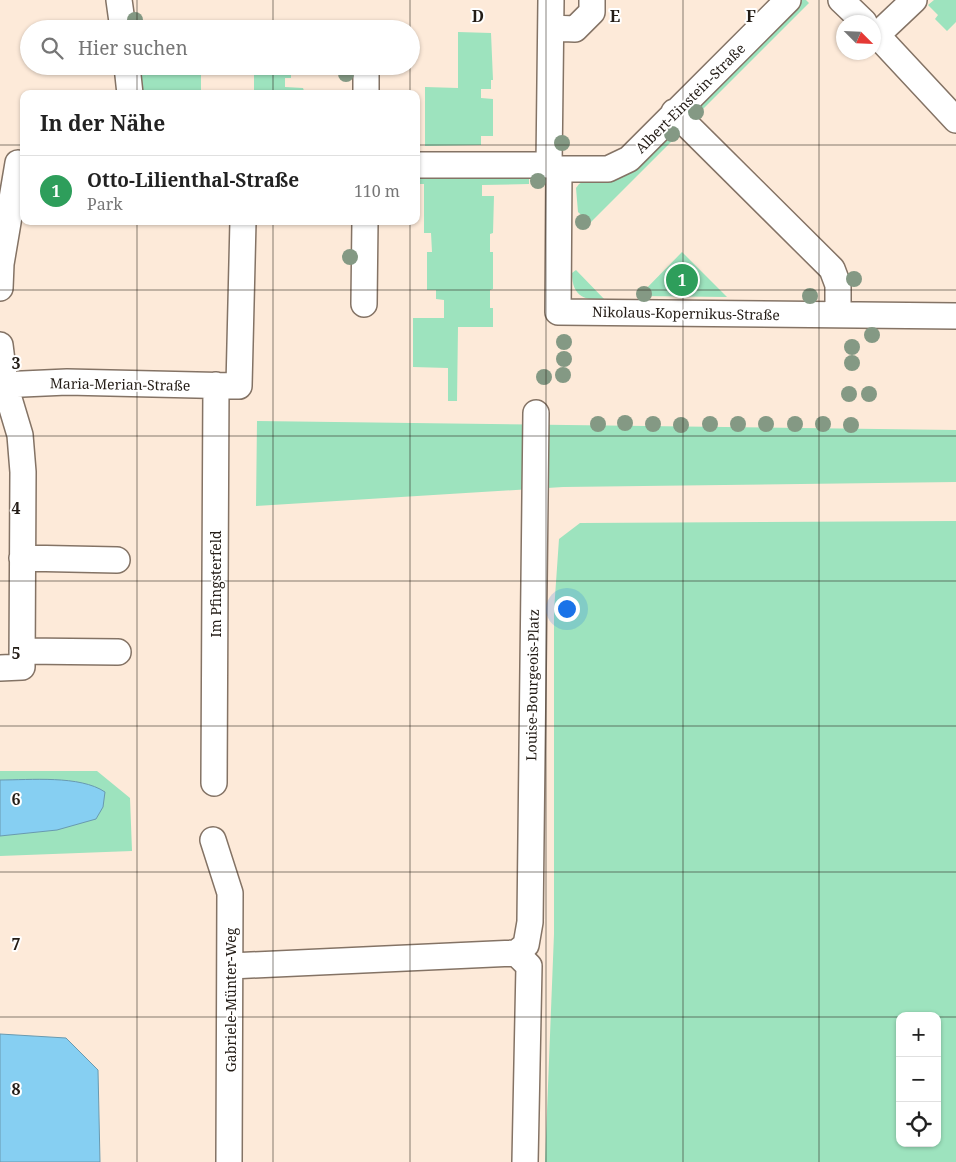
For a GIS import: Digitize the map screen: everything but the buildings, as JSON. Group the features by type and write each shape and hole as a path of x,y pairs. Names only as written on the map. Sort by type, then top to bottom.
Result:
{"street":[{"path":"120,0 122,20"},
{"path":"551,0 554,167"},
{"path":"551,28 575,29 592,12 592,0"},
{"name":"Albert-Einstein-Straße","path":"420,165 608,169 630,159 674,112 788,0"},
{"path":"841,0 856,15"},
{"path":"881,24 914,0"},
{"path":"881,40 956,120"},
{"path":"128,75 130,90"},
{"path":"366,75 366,90"},
{"path":"674,112 832,269 838,285 838,315"},
{"path":"0,288 1,264 14,162"},
{"name":"Nikolaus-Kopernikus-Straße","path":"554,167 558,312 956,316"},
{"name":"Im Pfingsterfeld","path":"214,783 228,386 243,225"},
{"path":"364,304 365,225"},
{"path":"0,345 2,385 20,435 22,558 15,635 22,667 0,668"},
{"name":"Maria-Merian-Straße","path":"2,385 67,382 228,386"},
{"name":"Louise-Bourgeois-Platz","path":"516,952 526,945 530,922 536,413"},
{"path":"22,558 117,560"},
{"path":"15,635 118,652"},
{"name":"Gabriele-Münter-Weg","path":"213,840 230,893 229,1162"},
{"path":"231,966 516,952 528,966 525,1162"}],"green space":[{"path":"798,0 806,0 809,3 703,109 695,102"},
{"path":"934,0 956,0 956,22 947,31 935,19 938,15 928,5"},
{"path":"458,32 491,33 493,80 491,80 491,89 481,89 481,98 493,99 493,136 481,136 481,145 425,146 425,87 458,88"},
{"path":"135,75 146,75 147,80 146,75 201,75 201,90 137,90"},
{"path":"254,75 291,75 291,78 285,78 285,87 303,88 304,90 254,90"},
{"path":"664,133 672,141 590,223 578,212 576,188 579,184"},
{"path":"529,170 529,184 482,185 482,196 494,196 493,233 490,234 490,252 493,252 493,289 490,290 490,308 493,308 493,327 458,327 457,401 448,401 448,368 413,367 413,318 444,318 444,300 436,299 436,290 427,290 427,252 432,252 431,233 424,233 424,184 420,184 420,176"},
{"path":"682,252 727,297 639,296"},
{"path":"576,270 606,301 592,300 577,293 574,288 572,273"},
{"path":"257,421 956,430 956,482 563,487 256,506"},
{"path":"956,521 956,1162 545,1162 554,934 554,611 559,539 580,523"},
{"path":"0,771 97,771 130,798 132,851 0,856"}],"water":[{"path":"40,779 82,783 105,792 103,807 96,819 57,830 0,836 0,780"},
{"path":"0,1034 66,1038 98,1070 100,1162 0,1162"}],"place":[{"name":"Otto-Lilienthal-Straße","path":"682,280"}]}
